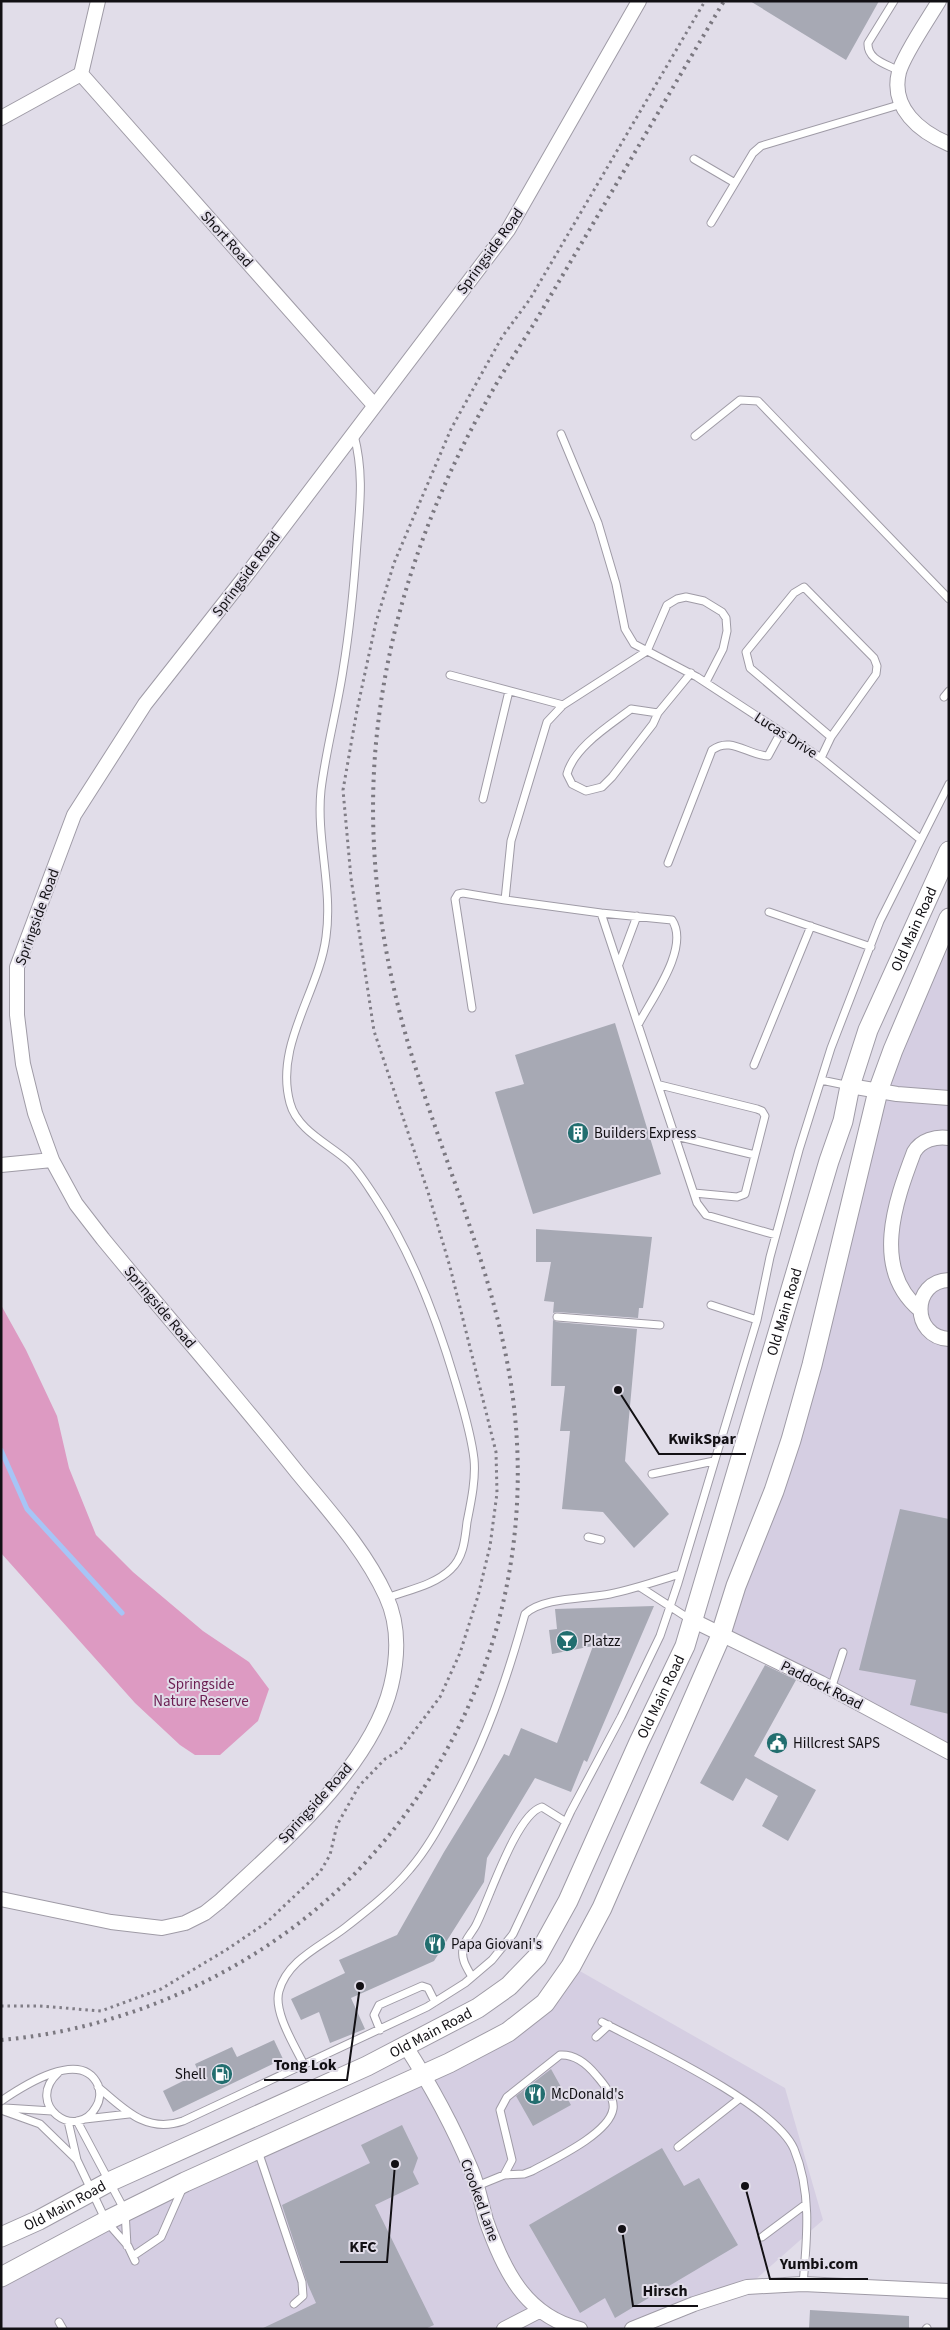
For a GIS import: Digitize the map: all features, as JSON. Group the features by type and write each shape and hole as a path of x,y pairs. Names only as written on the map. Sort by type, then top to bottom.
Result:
{"main road":[{"name":"Old Main Road","path":"1,2237 39,2220 109,2182 367,2066 478,2008 509,1986 537,1957 568,1901 639,1742 685,1646 694,1621 829,1161 843,1121 850,1086 868,1030 949,851"},
{"name":"Old Main Road","path":"1,2277 125,2211 185,2182 425,2075 508,2032 545,2003 571,1966 602,1908 721,1634 736,1586 791,1440 812,1365 878,1091 893,1050 949,918"}],"street":[{"path":"1,118 81,74 98,1"},
{"name":"Springside Road","path":"1,1899 112,1922 162,1928 185,1924 212,1907 307,1816 347,1770 373,1730 391,1686 396,1653 396,1635 387,1598 368,1563 344,1529 103,1239 76,1204 52,1160 35,1113 23,1064 17,1015 17,967 74,815 146,704 248,573 508,230 639,1"},
{"path":"939,1 899,71 899,95 902,104 917,126 949,144"},
{"name":"Short Road","path":"81,74 374,405"},
{"path":"850,1086 878,1091 949,1098"},
{"path":"920,1310 903,1292 891,1259 890,1242 901,1191 917,1146 932,1138 949,1138"},
{"path":"1,1166 52,1160"},
{"path":"949,1280 929,1287 920,1302 920,1310 925,1326 938,1337 949,1339"},
{"name":"Paddock Road","path":"694,1621 831,1689 949,1752"},
{"name":"Crooked Lane","path":"405,2045 425,2075 471,2170 486,2221 507,2270 526,2298 539,2310 556,2322 577,2328"},
{"path":"632,2329 694,2304 747,2286 803,2284 949,2290"},
{"path":"504,2329 539,2310"}],"lane":[{"path":"894,1 868,43 868,48 869,53 875,59 899,71"},
{"path":"712,223 753,152 761,146 902,104"},
{"path":"694,159 735,183"},
{"path":"695,436 740,400 758,401 949,599"},
{"path":"353,432 360,459 361,494 351,618 321,792 322,839 328,898 326,938 306,1005 292,1039 287,1068 287,1089 294,1114 324,1143 350,1163 375,1197 402,1242 443,1340 463,1406 474,1461 471,1500 461,1556 452,1569 437,1579 387,1598"},
{"path":"560,434 598,523 616,584 625,629 634,644 644,650"},
{"path":"821,758 832,737 876,674 877,666 874,658 804,587 794,592 746,652 747,660 750,668 832,737"},
{"path":"505,900 511,841 529,776 547,722 563,705 644,650 669,603 686,597 697,598 712,604 726,618 728,631 723,649 706,682"},
{"name":"Lucas Drive","path":"644,650 706,682 821,758 920,839"},
{"path":"658,713 631,709 582,748 569,766 567,774 572,784 586,791 602,787 629,757 653,724 658,713 691,673"},
{"path":"450,675 563,705"},
{"path":"483,799 509,691"},
{"path":"668,863 712,750 719,744 726,743 759,756 768,756 781,732"},
{"path":"98,2087 129,2114 157,2126 169,2126 380,2030 435,2002 472,1977 492,1960 514,1934 566,1822 621,1717 660,1636 757,1320 798,1150 821,1080 880,921 949,784"},
{"path":"472,1008 455,899 458,894 463,892 505,900 601,913 672,920 677,927 678,938 675,956 639,1023"},
{"path":"769,912 870,947"},
{"path":"601,913 660,1085 697,1203 706,1215 776,1235"},
{"path":"619,965 637,916"},
{"path":"754,1066 811,926"},
{"path":"821,1080 850,1086"},
{"path":"660,1085 762,1111 764,1123 745,1194 737,1197 694,1193"},
{"path":"676,1136 755,1155"},
{"path":"711,1305 757,1320"},
{"path":"557,1317 660,1325"},
{"path":"652,1474 714,1460"},
{"path":"588,1537 601,1540"},
{"path":"304,2065 277,2006 281,1984 290,1970 305,1956 344,1929 389,1892 410,1870 433,1840 476,1758 510,1668 525,1614 532,1609 549,1603 640,1588 680,1574"},
{"path":"640,1588 694,1621"},
{"path":"831,1689 843,1652"},
{"path":"472,1977 463,1961 464,1946 476,1926 510,1846 523,1824 533,1811 542,1807 566,1822"},
{"path":"380,2030 374,2015 379,2005 422,1986 428,1988 435,2002"},
{"path":"596,2036 605,2024 703,2076 761,2113 782,2130 794,2148 806,2204 808,2227 803,2284"},
{"path":"476,2186 504,2175 524,2174 532,2171 576,2146 607,2122 614,2107 611,2096 597,2076 582,2061 566,2054 560,2055 507,2097 500,2110 512,2160 504,2175"},
{"path":"1,2101 38,2080 69,2068 81,2070 92,2076 100,2096 92,2114 81,2120"},
{"path":"58,2073 52,2078 46,2091 48,2105 59,2118 68,2121 129,2114"},
{"path":"678,2147 739,2099"},
{"path":"1,2109 52,2111"},
{"path":"1,2109 40,2124 77,2160"},
{"path":"81,2120 109,2182 125,2211 128,2246"},
{"path":"68,2121 77,2160 91,2191 106,2221 128,2246 134,2259 161,2237 185,2182"},
{"path":"258,2150 302,2282 303,2296 294,2304"},
{"path":"762,2237 806,2204"}],"path":[{"path":"1,2006 40,2006 100,2011 161,1989 226,1950 266,1923 320,1872 330,1855 337,1825 346,1806 359,1786 373,1770 385,1758 400,1750 418,1730 440,1697 460,1653 478,1596 490,1546 497,1493 496,1452 450,1267 428,1192 374,1031 364,978 351,878 343,790 357,710 376,622 394,563 430,474 451,429 502,337 530,300 705,1"}],"shaded area":[{"path":"949,918 949,1752 721,1634 774,1491 871,1120"},
{"path":"571,1966 785,2088 823,2220 747,2287 632,2329 1,2329 1,2277 508,2032"}],"green space":[{"name":"Springside Nature Reserve","path":"1,1305 26,1350 57,1416 69,1468 96,1535 133,1572 203,1631 249,1662 269,1689 258,1721 220,1755 195,1755 180,1745 135,1703 1,1553"}],"building":[{"path":"750,1 879,1 846,60"},
{"name":"Builders Express","path":"615,1023 661,1174 533,1214 495,1092 524,1084 515,1055"},
{"path":"536,1229 652,1237 643,1308 639,1308 638,1318 553,1313 554,1302 544,1301 551,1262 536,1262"},
{"path":"553,1320 557,1322 637,1329 625,1461 669,1514 634,1548 603,1512 562,1509 570,1431 560,1431 565,1386 551,1386"},
{"path":"900,1509 949,1519 949,1714 910,1705 916,1680 859,1670"},
{"path":"654,1606 587,1762 584,1760 571,1792 535,1778 487,1858 484,1882 434,1961 351,1998 365,2029 330,2043 319,2012 301,2020 291,1999 345,1973 339,1960 397,1935 444,1852 504,1754 509,1756 521,1728 557,1743 593,1646 552,1654 549,1630 557,1629 555,1609"},
{"path":"765,1665 796,1680 754,1756 816,1790 788,1841 762,1826 778,1796 746,1778 733,1801 700,1783"},
{"path":"274,2040 283,2059 173,2112 163,2091 199,2073 195,2064 232,2047 237,2057"},
{"path":"551,2069 571,2105 533,2126 516,2096"},
{"path":"402,2125 418,2158 413,2172 419,2184 375,2205 434,2325 425,2329 261,2329 316,2303 308,2285 282,2205 370,2163 361,2145"},
{"path":"662,2148 684,2186 699,2178 738,2245 615,2318 605,2298 580,2313 529,2225"},
{"path":"810,2310 909,2316 909,2329 809,2329"}],"waterway":[{"path":"1,1450 27,1509 122,1613"}],"railway":[{"path":"1,2040 52,2033 102,2021 151,2005 199,1985 245,1960 288,1931 328,1899 365,1863 409,1809 446,1751 475,1690 497,1627 511,1561 517,1493 516,1425 506,1356 488,1282 403,1027 386,947 379,906 373,825 373,784 382,696 402,604 416,559 432,515 471,429 724,1"}],"place":[{"name":"Builders Express","path":"578,1133"},
{"name":"KwikSpar","path":"618,1390"},
{"name":"Platzz","path":"567,1641"},
{"name":"Hillcrest SAPS","path":"777,1743"},
{"name":"Papa Giovani's","path":"435,1944"},
{"name":"Tong Lok","path":"360,1986"},
{"name":"Shell","path":"222,2074"},
{"name":"McDonald's","path":"535,2094"},
{"name":"KFC","path":"395,2164"},
{"name":"Yumbi.com","path":"745,2186"},
{"name":"Hirsch","path":"622,2229"}]}
